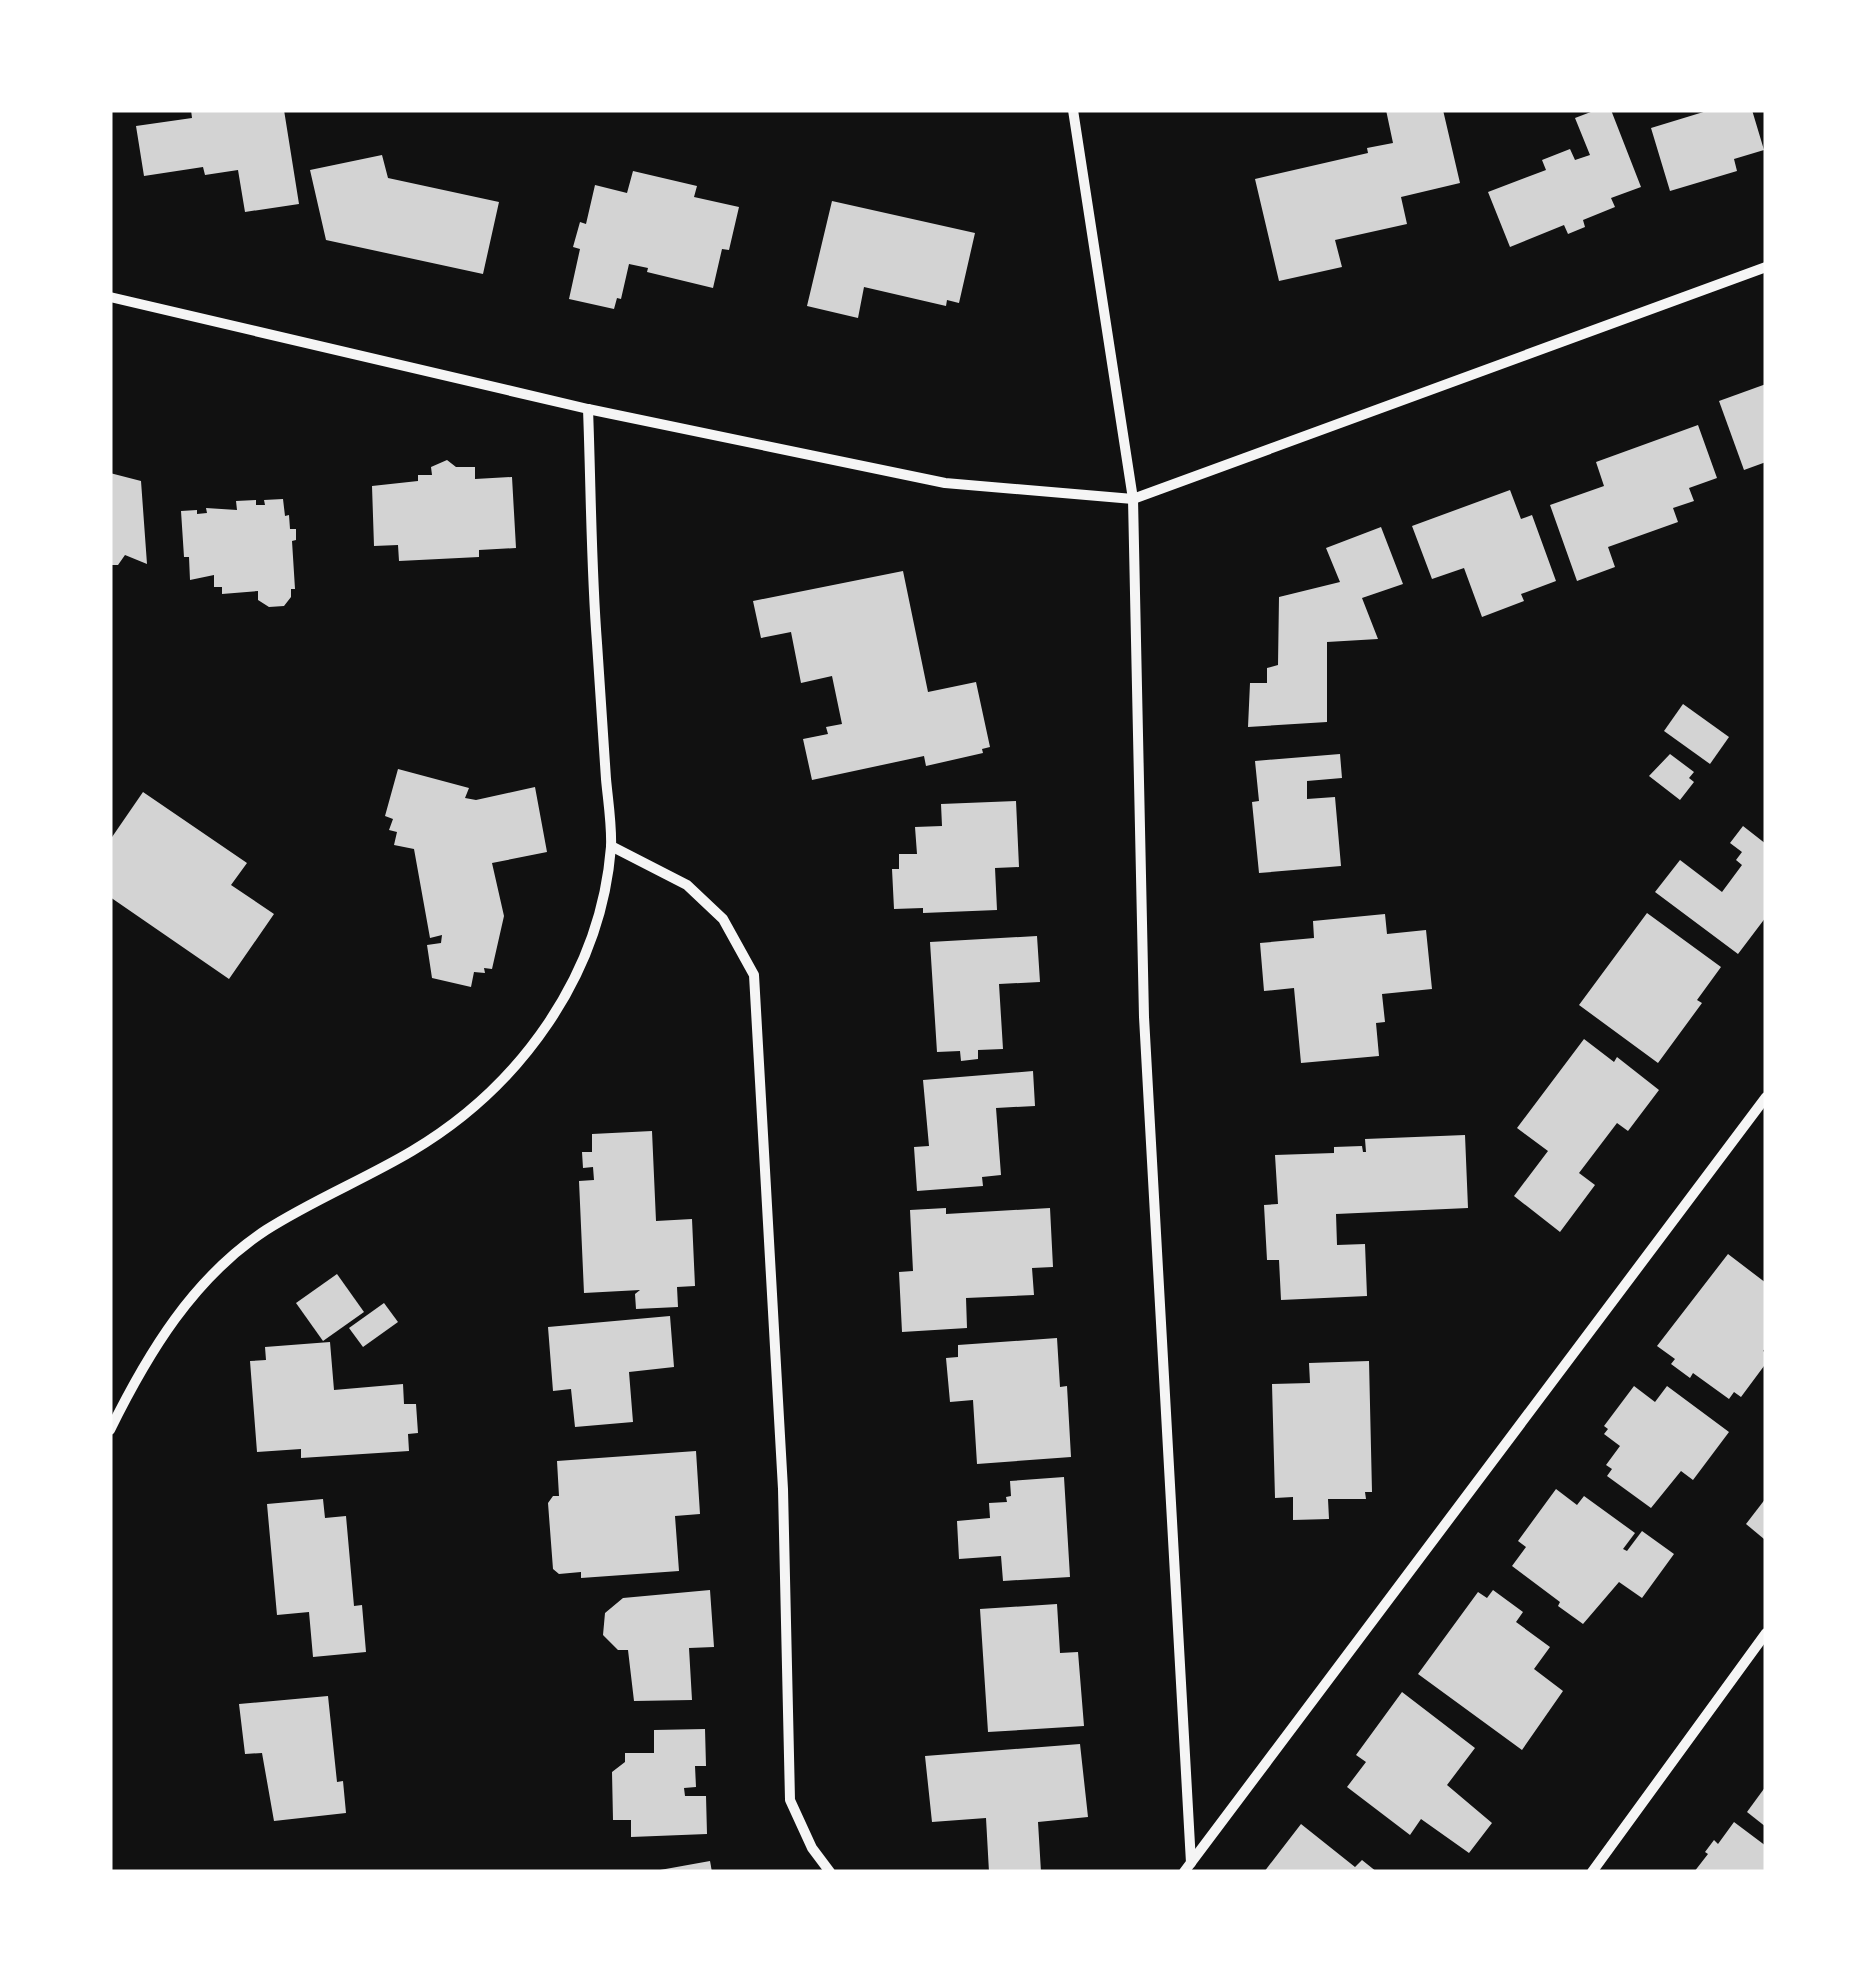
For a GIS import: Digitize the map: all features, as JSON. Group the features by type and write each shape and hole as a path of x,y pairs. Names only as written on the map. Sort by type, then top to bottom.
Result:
{"street":[{"path":"1073,110 1133,499 1144,1017 1188,1867"},
{"path":"110,297 588,410 944,483 1133,499 1766,267"},
{"path":"110,1430 137,1375 166,1330 228,1260 266,1231 468,1115 535,1044 578,966 594,927 611,846 596,624 588,410"},
{"path":"611,846 687,886 724,918 754,975 783,1489 790,1800 812,1848 830,1872"},
{"path":"1188,1867 1766,1096"},
{"path":"1592,1872 1766,1633"}],"building":[{"path":"191,110 284,110 299,204 245,212 238,170 205,175 203,167 144,176 136,126 192,118"},
{"path":"1386,110 1443,110 1460,183 1401,197 1407,224 1335,240 1342,267 1279,281 1255,179 1368,153 1367,148 1393,143"},
{"path":"1596,110 1611,110 1641,187 1611,198 1615,207 1583,220 1585,227 1568,234 1564,225 1510,247 1488,192 1546,170 1542,160 1570,149 1575,160 1590,155 1575,118"},
{"path":"1710,110 1752,110 1764,150 1734,159 1737,171 1670,191 1651,128"},
{"path":"382,155 388,178 499,202 483,274 326,240 310,170"},
{"path":"633,171 697,186 694,197 739,207 729,250 722,249 713,288 629,264 621,299 617,298 614,309 569,299 580,249 573,247 580,222 586,224 595,185 627,193"},
{"path":"832,201 975,233 959,303 947,300 946,306 864,287 858,318 807,306"},
{"path":"1766,384 1766,462 1744,470 1719,401"},
{"path":"1698,425 1717,478 1689,488 1694,501 1673,508 1678,522 1608,547 1615,567 1577,581 1550,505 1604,486 1596,462"},
{"path":"447,460 456,467 475,467 475,479 512,477 516,548 479,550 479,557 399,561 398,545 374,546 372,486 418,481 418,475 432,475 431,467"},
{"path":"110,473 141,481 147,564 125,555 118,565 110,565"},
{"path":"1510,490 1521,519 1532,515 1556,581 1521,594 1524,601 1482,617 1464,568 1432,579 1412,526"},
{"path":"283,499 290,529 296,529 296,540 292,541 295,589 291,589 291,597 284,606 269,607 258,600 258,591 222,594 222,587 214,587 214,575 190,580 181,511 197,510 197,514 207,513 206,508 237,510 236,501 256,500 256,505 265,505 264,500"},
{"path":"1381,527 1403,584 1362,598 1378,639 1327,642 1327,722 1248,727 1250,683 1267,683 1267,668 1278,665 1279,597 1340,582 1326,548"},
{"path":"903,571 928,692 976,682 990,747 982,749 983,753 926,766 924,756 812,780 803,739 828,734 826,727 842,724 832,676 801,683 791,632 761,638 753,601"},
{"path":"1683,704 1729,737 1710,764 1664,731"},
{"path":"1340,754 1342,778 1307,781 1307,799 1335,797 1341,866 1259,873 1252,802 1259,801 1255,761"},
{"path":"1670,754 1694,772 1689,778 1694,782 1680,800 1649,776"},
{"path":"398,769 469,788 465,798 476,800 535,787 547,852 492,863 504,916 492,969 474,972 471,987 432,978 427,945 441,943 442,935 430,938 414,849 394,845 397,832 389,830 393,819 385,816"},
{"path":"143,792 247,863 231,885 274,914 229,979 110,897 110,840"},
{"path":"1016,801 1019,867 995,868 997,910 923,913 923,908 894,909 892,869 899,869 899,854 917,854 915,827 942,826 941,804"},
{"path":"1743,826 1766,844 1766,917 1738,954 1655,892 1680,860 1722,892 1742,865 1736,860 1742,852 1730,843"},
{"path":"1647,913 1721,967 1697,1000 1702,1003 1658,1063 1579,1005"},
{"path":"1385,914 1387,934 1426,930 1432,989 1382,994 1385,1022 1376,1023 1379,1056 1301,1063 1294,988 1264,991 1260,943 1314,938 1313,921"},
{"path":"1037,936 1040,982 999,984 1003,1049 978,1050 978,1059 961,1061 960,1051 937,1052 930,942"},
{"path":"1584,1039 1614,1062 1617,1057 1659,1090 1628,1131 1617,1123 1579,1173 1595,1185 1560,1232 1514,1196 1548,1151 1517,1128"},
{"path":"1033,1071 1035,1106 996,1108 1001,1175 982,1177 983,1186 917,1191 914,1147 929,1146 923,1080"},
{"path":"652,1131 656,1221 692,1219 695,1286 677,1287 678,1307 636,1309 635,1294 640,1290 584,1293 579,1181 594,1180 593,1167 583,1168 582,1152 592,1152 592,1134"},
{"path":"1465,1135 1468,1208 1336,1214 1337,1245 1365,1244 1367,1296 1281,1300 1279,1260 1267,1260 1264,1205 1278,1204 1275,1155 1334,1153 1334,1147 1362,1146 1366,1152 1365,1139"},
{"path":"946,1208 946,1214 1050,1208 1053,1267 1032,1268 1034,1295 966,1298 967,1328 902,1332 899,1272 913,1271 910,1210"},
{"path":"1728,1254 1766,1283 1766,1368 1741,1397 1734,1392 1729,1399 1693,1373 1690,1378 1671,1364 1675,1359 1657,1346"},
{"path":"337,1274 364,1312 323,1341 296,1303"},
{"path":"384,1303 398,1322 363,1347 349,1328"},
{"path":"670,1316 674,1367 629,1372 633,1422 575,1427 571,1389 553,1391 548,1327"},
{"path":"1057,1338 1060,1387 1067,1386 1071,1457 977,1464 973,1400 950,1402 946,1358 958,1357 958,1345"},
{"path":"330,1342 334,1390 403,1384 404,1404 416,1404 418,1433 408,1434 409,1451 301,1458 301,1449 257,1452 250,1361 266,1360 265,1347"},
{"path":"1369,1361 1372,1492 1365,1492 1366,1499 1328,1499 1329,1519 1293,1520 1293,1497 1275,1498 1272,1384 1310,1383 1309,1363"},
{"path":"1634,1386 1655,1402 1667,1386 1729,1432 1693,1480 1681,1471 1651,1508 1607,1476 1612,1469 1606,1465 1620,1446 1604,1434 1608,1429 1604,1426"},
{"path":"696,1451 700,1514 675,1516 679,1571 581,1578 581,1572 559,1574 553,1569 548,1503 553,1496 559,1496 557,1461"},
{"path":"1064,1477 1070,1577 1003,1581 1001,1556 959,1559 957,1521 990,1518 989,1503 1007,1502 1006,1497 1011,1496 1010,1481"},
{"path":"1556,1489 1577,1505 1584,1496 1635,1533 1623,1549 1627,1551 1642,1531 1674,1554 1642,1598 1619,1582 1583,1624 1512,1566 1526,1547 1518,1541"},
{"path":"1766,1498 1766,1536 1764,1539 1746,1524"},
{"path":"323,1499 325,1518 346,1516 354,1606 362,1605 366,1652 313,1657 309,1612 277,1615 267,1504"},
{"path":"710,1590 714,1647 689,1648 692,1700 634,1701 628,1650 618,1650 603,1635 605,1613 623,1598"},
{"path":"1493,1590 1523,1612 1516,1622 1550,1647 1534,1669 1563,1691 1522,1750 1418,1674 1478,1592 1487,1598"},
{"path":"1057,1604 1060,1653 1078,1652 1084,1726 988,1732 980,1609"},
{"path":"1402,1692 1475,1748 1447,1785 1492,1823 1469,1853 1421,1819 1410,1835 1347,1787 1366,1762 1356,1755"},
{"path":"328,1696 337,1782 343,1781 346,1813 274,1821 262,1753 245,1754 239,1704"},
{"path":"705,1729 706,1766 695,1766 696,1787 684,1788 685,1796 706,1796 707,1834 631,1837 631,1820 613,1820 612,1772 625,1762 625,1753 654,1753 654,1730"},
{"path":"1080,1744 1088,1817 1038,1822 1041,1872 989,1872 986,1818 932,1822 925,1756"},
{"path":"1766,1786 1766,1827 1747,1812"},
{"path":"1734,1822 1766,1846 1766,1872 1694,1872 1714,1840 1718,1844"},
{"path":"1301,1824 1355,1867 1362,1860 1377,1872 1264,1872"},
{"path":"710,1861 712,1872 660,1872 660,1870"}]}
